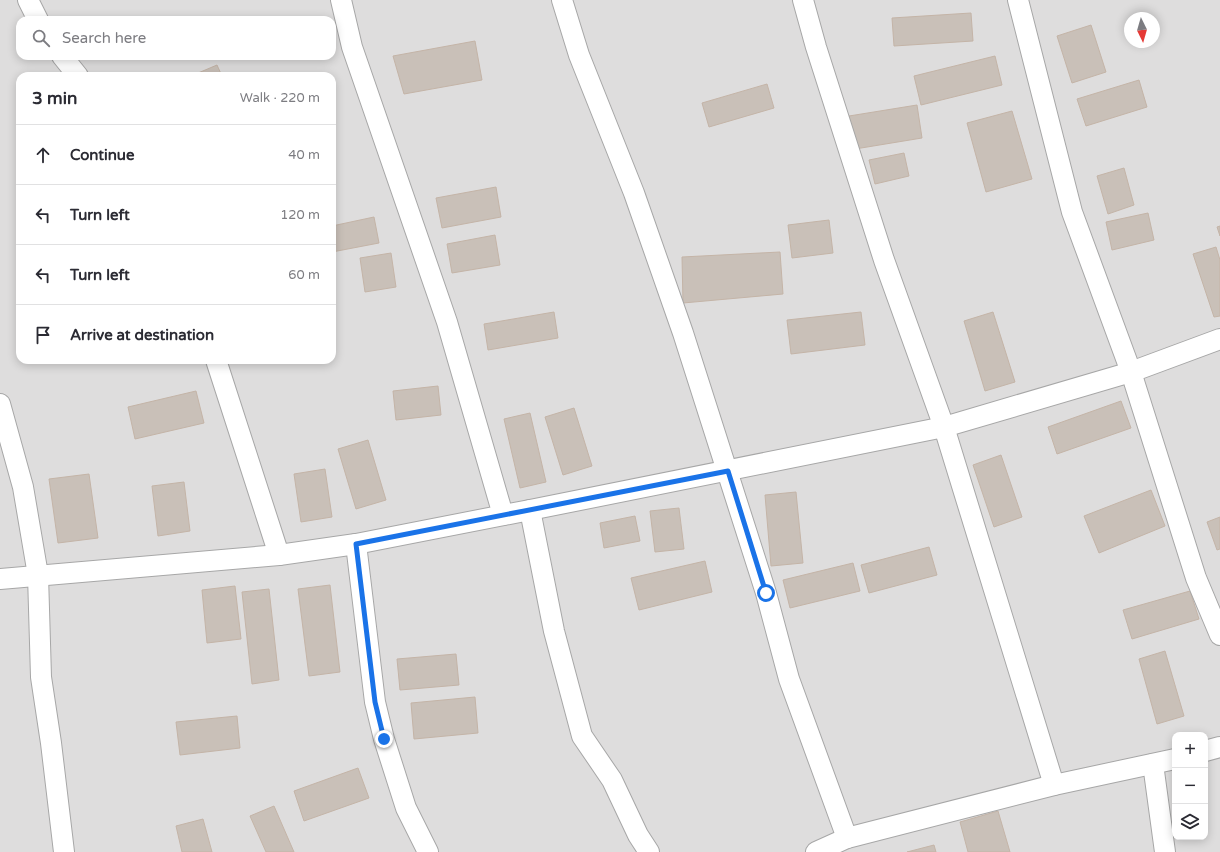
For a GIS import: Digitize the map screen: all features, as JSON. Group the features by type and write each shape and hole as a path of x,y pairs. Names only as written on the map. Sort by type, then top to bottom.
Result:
{"street":[{"path":"28,0 36,16"},
{"path":"341,0 352,47 447,322 503,514"},
{"path":"562,0 580,55 634,193 683,333 766,593 789,679 847,838"},
{"path":"803,0 816,47 884,260 944,427 1054,785"},
{"path":"1018,0 1072,212 1131,372 1196,578 1220,635"},
{"path":"65,60 75,72"},
{"path":"0,579 278,555 356,544 503,514 530,510 944,427 1131,372 1220,339"},
{"path":"217,364 278,555"},
{"path":"0,404 23,487 38,575 41,677 51,743 64,852"},
{"path":"530,510 554,631 582,736 612,780 638,835 649,852"},
{"path":"356,544 375,702 384,739 406,808 428,852"},
{"path":"1208,750 1220,747"},
{"path":"816,852 847,838 1054,785 1172,759"},
{"path":"1153,764 1165,852"}],"shaded area":[{"path":"0,0 1220,0 1220,852 0,852"}],"building":[{"path":"971,13 973,41 894,46 892,18"},
{"path":"1091,25 1106,72 1072,83 1057,36"},
{"path":"475,41 482,80 404,94 393,56"},
{"path":"995,56 1002,85 921,105 914,76"},
{"path":"217,65 220,72 200,72"},
{"path":"1139,80 1147,107 1086,126 1077,99"},
{"path":"767,84 774,108 709,127 702,103"},
{"path":"917,105 922,138 855,149 849,116"},
{"path":"1012,111 1032,179 986,192 967,123"},
{"path":"904,153 909,176 875,184 869,160"},
{"path":"1124,168 1134,205 1108,214 1097,176"},
{"path":"496,187 501,217 442,228 436,198"},
{"path":"1148,213 1154,240 1112,250 1106,222"},
{"path":"374,217 379,243 336,251 336,225"},
{"path":"829,220 833,253 792,258 788,225"},
{"path":"1220,226 1220,236 1217,227"},
{"path":"495,235 500,265 452,273 447,244"},
{"path":"1216,247 1220,260 1220,316 1214,317 1193,254"},
{"path":"780,252 783,294 683,303 682,257"},
{"path":"391,253 396,287 365,292 360,258"},
{"path":"554,312 558,338 488,350 484,324"},
{"path":"861,312 865,345 791,354 787,320"},
{"path":"993,312 1015,382 985,391 964,321"},
{"path":"438,386 441,415 396,420 393,391"},
{"path":"196,391 204,423 135,439 128,407"},
{"path":"1121,401 1131,428 1057,454 1048,427"},
{"path":"574,408 592,466 563,475 545,417"},
{"path":"530,413 546,482 520,488 504,419"},
{"path":"368,440 386,500 356,509 338,449"},
{"path":"1001,455 1022,517 994,527 973,465"},
{"path":"325,469 332,517 301,522 294,474"},
{"path":"89,474 98,538 58,543 49,479"},
{"path":"184,482 190,531 158,536 152,486"},
{"path":"1151,490 1165,526 1099,553 1084,516"},
{"path":"796,492 803,563 771,566 765,495"},
{"path":"679,508 684,549 655,552 650,511"},
{"path":"635,516 640,541 604,548 600,523"},
{"path":"1220,517 1220,549 1217,550 1207,522"},
{"path":"929,547 937,575 869,593 861,565"},
{"path":"705,561 712,592 639,610 631,578"},
{"path":"853,563 860,591 790,608 783,580"},
{"path":"330,585 340,672 309,676 298,589"},
{"path":"235,586 241,639 207,643 202,590"},
{"path":"269,589 279,680 252,684 242,592"},
{"path":"1190,591 1199,619 1132,639 1123,610"},
{"path":"1165,651 1184,716 1157,724 1139,659"},
{"path":"456,654 459,685 400,690 397,659"},
{"path":"475,697 478,733 414,739 411,703"},
{"path":"237,716 240,748 180,755 176,722"},
{"path":"358,768 369,798 304,821 294,791"},
{"path":"274,806 294,852 266,852 250,816"},
{"path":"998,811 1010,852 968,852 960,822"},
{"path":"203,819 212,852 182,852 176,826"},
{"path":"934,845 936,852 907,852"}],"route":[{"path":"384,739 375,702 356,544 728,471 766,593"}]}
